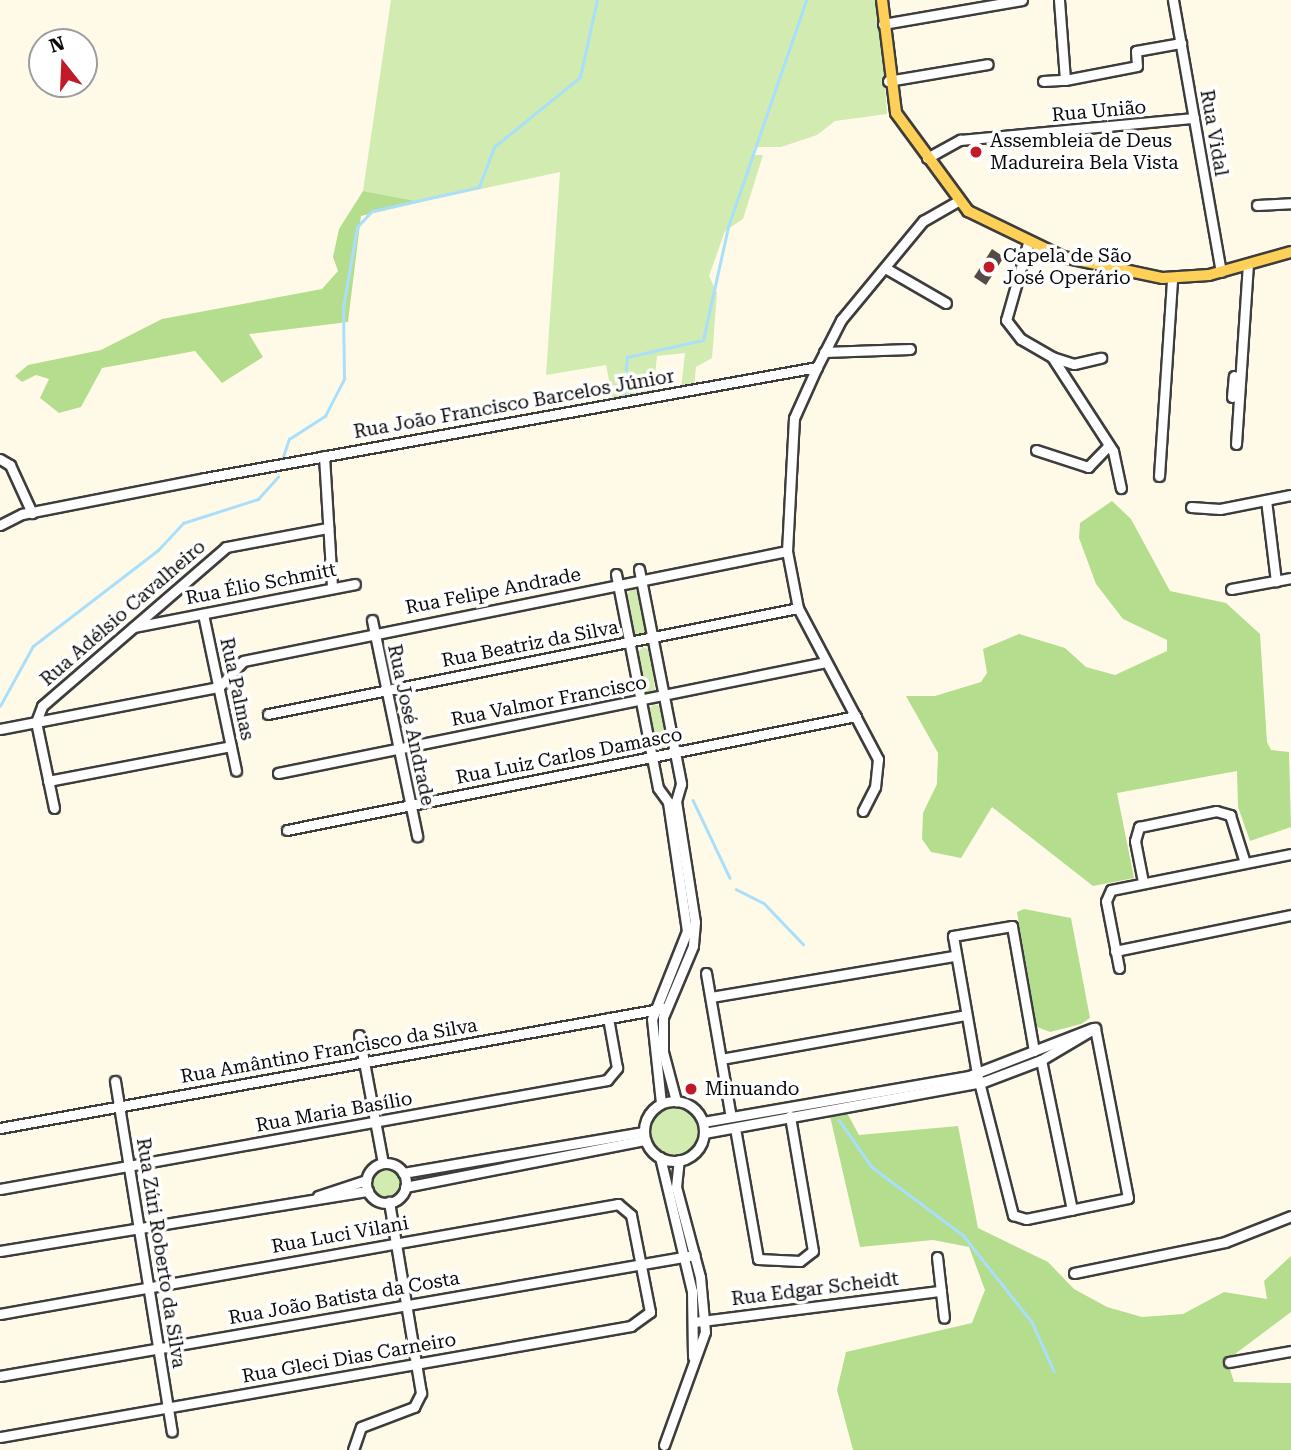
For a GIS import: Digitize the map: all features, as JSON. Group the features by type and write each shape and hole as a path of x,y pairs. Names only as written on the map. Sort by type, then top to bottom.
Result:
{"main road":[{"path":"882,0 888,81 899,120 958,201 1028,243 1071,259 1172,279 1220,272 1291,251"}],"street":[{"path":"883,23 1022,0"},
{"path":"1059,0 1065,80"},
{"name":"Rua Vidal","path":"1173,0 1220,272"},
{"path":"1043,81 1065,80 1137,66 1136,51 1181,43"},
{"path":"888,81 988,64"},
{"name":"Rua União","path":"927,158 960,140 1194,118"},
{"path":"863,811 875,787 878,759 798,608 787,551 794,418 841,320 887,269 929,215 958,201"},
{"path":"1256,205 1291,204"},
{"path":"1028,243 1006,320 1021,339 1052,357 1074,363 1101,358"},
{"path":"1232,397 1245,265"},
{"path":"1236,444 1245,265"},
{"path":"887,269 946,303"},
{"path":"1159,476 1172,279"},
{"path":"824,352 910,349"},
{"path":"1052,357 1108,446 1121,488"},
{"name":"Rua João Francisco Barcelos Júnior","path":"0,525 32,513 324,456 817,368"},
{"path":"1036,450 1088,467 1108,446"},
{"path":"324,456 332,588"},
{"path":"0,459 10,466 32,513"},
{"path":"1191,507 1291,495"},
{"path":"1266,500 1276,581"},
{"name":"Rua Adélsio Cavalheiro","path":"36,722 42,706 226,547 328,528"},
{"name":"Rua Felipe Andrade","path":"219,687 243,661 787,551"},
{"path":"639,569 681,784 672,802 687,931 654,1010 661,1103"},
{"path":"616,574 652,757 672,802 695,935 665,1008 663,1052 676,1101"},
{"path":"1231,589 1291,578"},
{"name":"Rua Élio Schmitt","path":"134,627 355,584"},
{"path":"164,601 167,621"},
{"name":"Rua Beatriz da Silva","path":"268,714 798,608"},
{"name":"Rua Palmas","path":"203,614 236,771"},
{"name":"Rua José Andrade","path":"372,620 416,836"},
{"name":"Rua Valmor Francisco","path":"278,773 826,662"},
{"path":"0,729 219,687"},
{"name":"Rua Luiz Carlos Damasco","path":"287,830 856,716"},
{"path":"36,722 54,808"},
{"path":"48,781 231,746"},
{"path":"1143,882 1139,827 1216,811 1230,815 1245,863"},
{"path":"1119,968 1106,897 1116,888 1291,854"},
{"path":"1115,951 1291,915"},
{"path":"1034,1051 1009,923 953,936 954,956 977,1074 983,1082 1011,1211 1019,1219 1128,1198 1095,1028"},
{"path":"711,998 954,956"},
{"path":"706,973 732,1117"},
{"name":"Rua Amântino Francisco da Silva","path":"0,1128 665,1008"},
{"path":"721,1059 965,1015"},
{"name":"Rua Maria Basílio","path":"0,1189 612,1079 617,1068 608,1018"},
{"path":"703,1122 977,1074 1095,1028"},
{"path":"704,1133 983,1082 1041,1060 1095,1028"},
{"path":"359,1035 383,1163"},
{"path":"1041,1060 1072,1210"},
{"name":"Rua Zúri Roberto da Silva","path":"115,1081 172,1431"},
{"path":"644,1136 650,1112 661,1103 676,1101 693,1107 703,1122 704,1133 693,1154 679,1160 660,1157"},
{"path":"735,1128 761,1264 812,1256 788,1108"},
{"path":"644,1136 660,1157 684,1257 694,1322 693,1359"},
{"path":"383,1163 403,1173 644,1136"},
{"path":"390,1202 405,1187 644,1136"},
{"path":"664,1445 705,1321 695,1255 676,1187 679,1160"},
{"path":"314,1197 366,1180 383,1163"},
{"path":"403,1173 405,1187"},
{"path":"366,1180 368,1191"},
{"path":"0,1251 314,1197 368,1191 390,1202"},
{"path":"353,1450 361,1427 420,1402 418,1364 390,1202"},
{"name":"Rua Luci Vilani","path":"0,1314 618,1204 631,1214 641,1264"},
{"path":"1074,1273 1224,1242 1291,1216"},
{"name":"Rua João Batista da Costa","path":"0,1376 695,1255"},
{"path":"937,1256 944,1318"},
{"name":"Rua Gleci Dias Carneiro","path":"0,1437 643,1322 650,1312 641,1264"},
{"name":"Rua Edgar Scheidt","path":"694,1322 940,1291"},
{"path":"1229,1362 1291,1351"}],"green space":[{"path":"391,0 879,0 887,114 835,121 817,135 781,147 754,147 753,155 763,155 743,219 725,231 709,276 717,293 712,358 696,367 694,386 681,389 685,353 657,356 653,393 613,401 606,365 546,375 560,172 421,202 363,191"},
{"path":"363,191 421,202 361,216 348,322 249,334 263,357 222,383 195,351 102,368 81,407 59,413 40,398 49,379 36,375 22,382 15,376 28,365 101,350 162,319 322,289 338,271 333,257 339,229"},
{"path":"1112,501 1131,519 1170,591 1226,603 1260,634 1267,742 1271,750 1289,752 1291,827 1250,841 1238,807 1237,771 1117,793 1134,878 1093,886 992,807 961,858 931,852 922,839 923,813 937,784 938,753 906,696 935,696 981,682 987,673 983,649 1019,634 1065,648 1086,667 1115,675 1167,651 1167,640 1123,619 1096,584 1079,538 1080,523"},
{"path":"632,589 640,592 648,630 644,636 633,634 625,596"},
{"path":"643,647 651,650 655,694 645,692 636,654"},
{"path":"654,704 662,707 666,752 656,749 647,711"},
{"path":"1024,909 1071,918 1090,1018 1081,1024 1050,1032 1037,1027 1017,912"},
{"path":"673,1105 691,1112 698,1130 691,1148 673,1155 655,1148 648,1130 655,1112"},
{"path":"847,1113 859,1135 958,1126 978,1228 1048,1262 1074,1289 1107,1307 1142,1317 1183,1314 1224,1292 1267,1299 1264,1281 1291,1256 1291,1312 1227,1360 1234,1382 1291,1383 1291,1450 853,1450 837,1390 846,1352 972,1323 985,1290 969,1247 933,1240 860,1247 830,1116"},
{"path":"385,1166 396,1171 401,1182 396,1193 385,1198 374,1193 369,1182 374,1171"}],"building":[{"name":"Capela de São José Operário","path":"992,249 1004,257 986,285 974,277"}],"waterway":[{"path":"282,460 289,439 325,416 344,379 343,308 357,227 372,211 479,187 494,147 580,77 597,0"},
{"path":"623,399 627,357 703,340 728,227 806,0"},
{"path":"0,706 33,646 158,550 183,523 258,499 278,477"},
{"path":"693,800 730,878"},
{"path":"736,889 764,903 803,944"},
{"path":"839,1120 872,1167 963,1235 1032,1322 1054,1371"}],"place":[{"name":"Assembleia de Deus Madureira Bela Vista","path":"976,152"},
{"name":"Capela de São José Operário","path":"989,267"},
{"name":"Minuando","path":"691,1089"}]}
